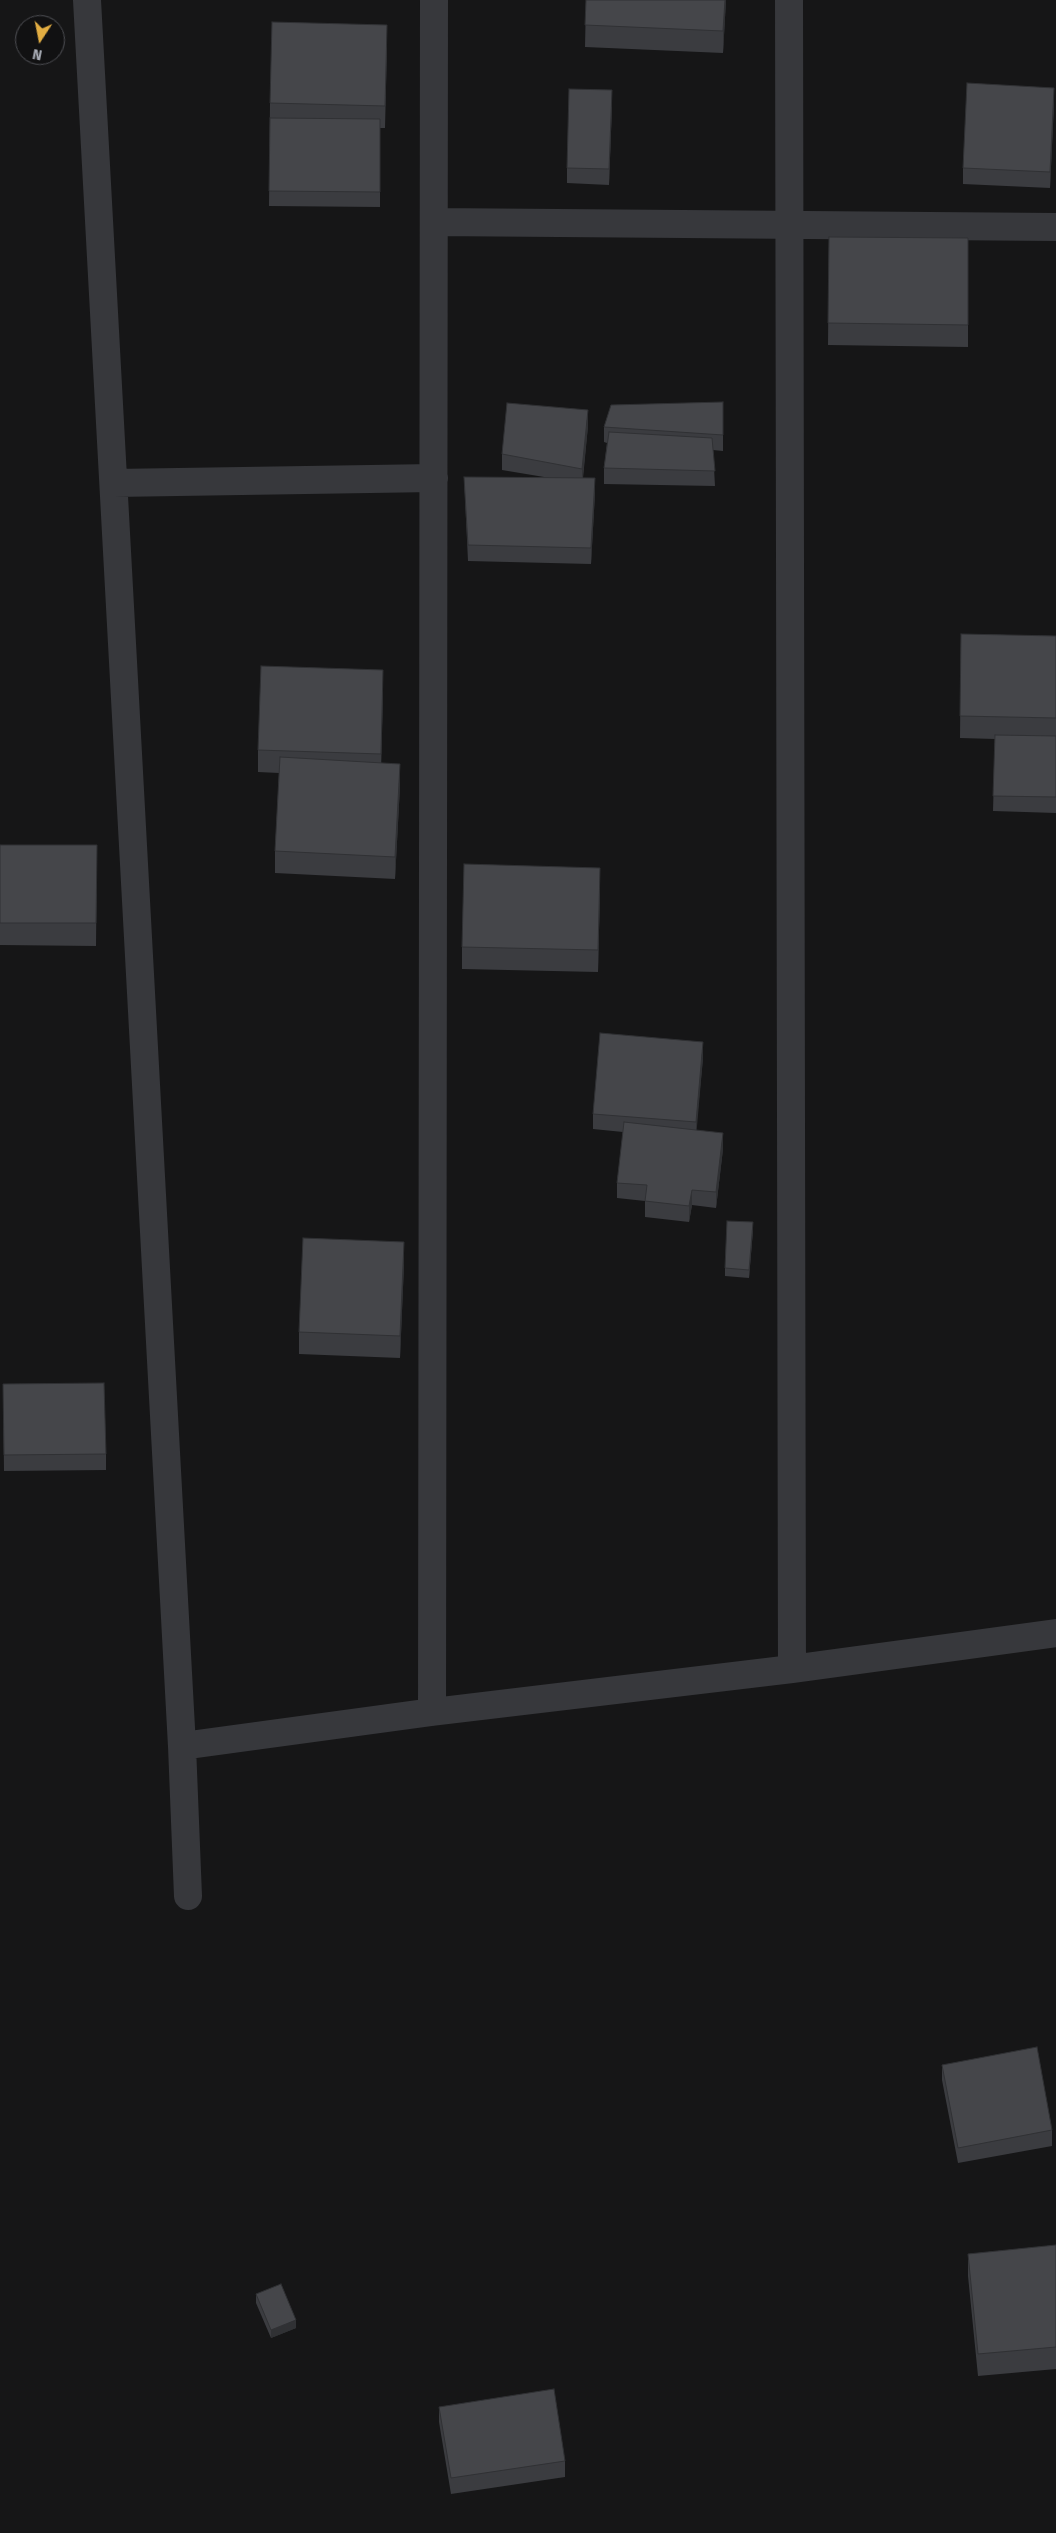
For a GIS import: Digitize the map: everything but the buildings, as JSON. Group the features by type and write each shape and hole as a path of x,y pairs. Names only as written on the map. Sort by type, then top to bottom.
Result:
{"street":[{"path":"87,0 182,1746 188,1896"},
{"path":"432,1712 434,0"},
{"path":"789,0 792,1669"},
{"path":"434,222 1056,227"},
{"path":"114,483 434,478"},
{"path":"182,1746 432,1712 792,1669 1056,1633"}]}
